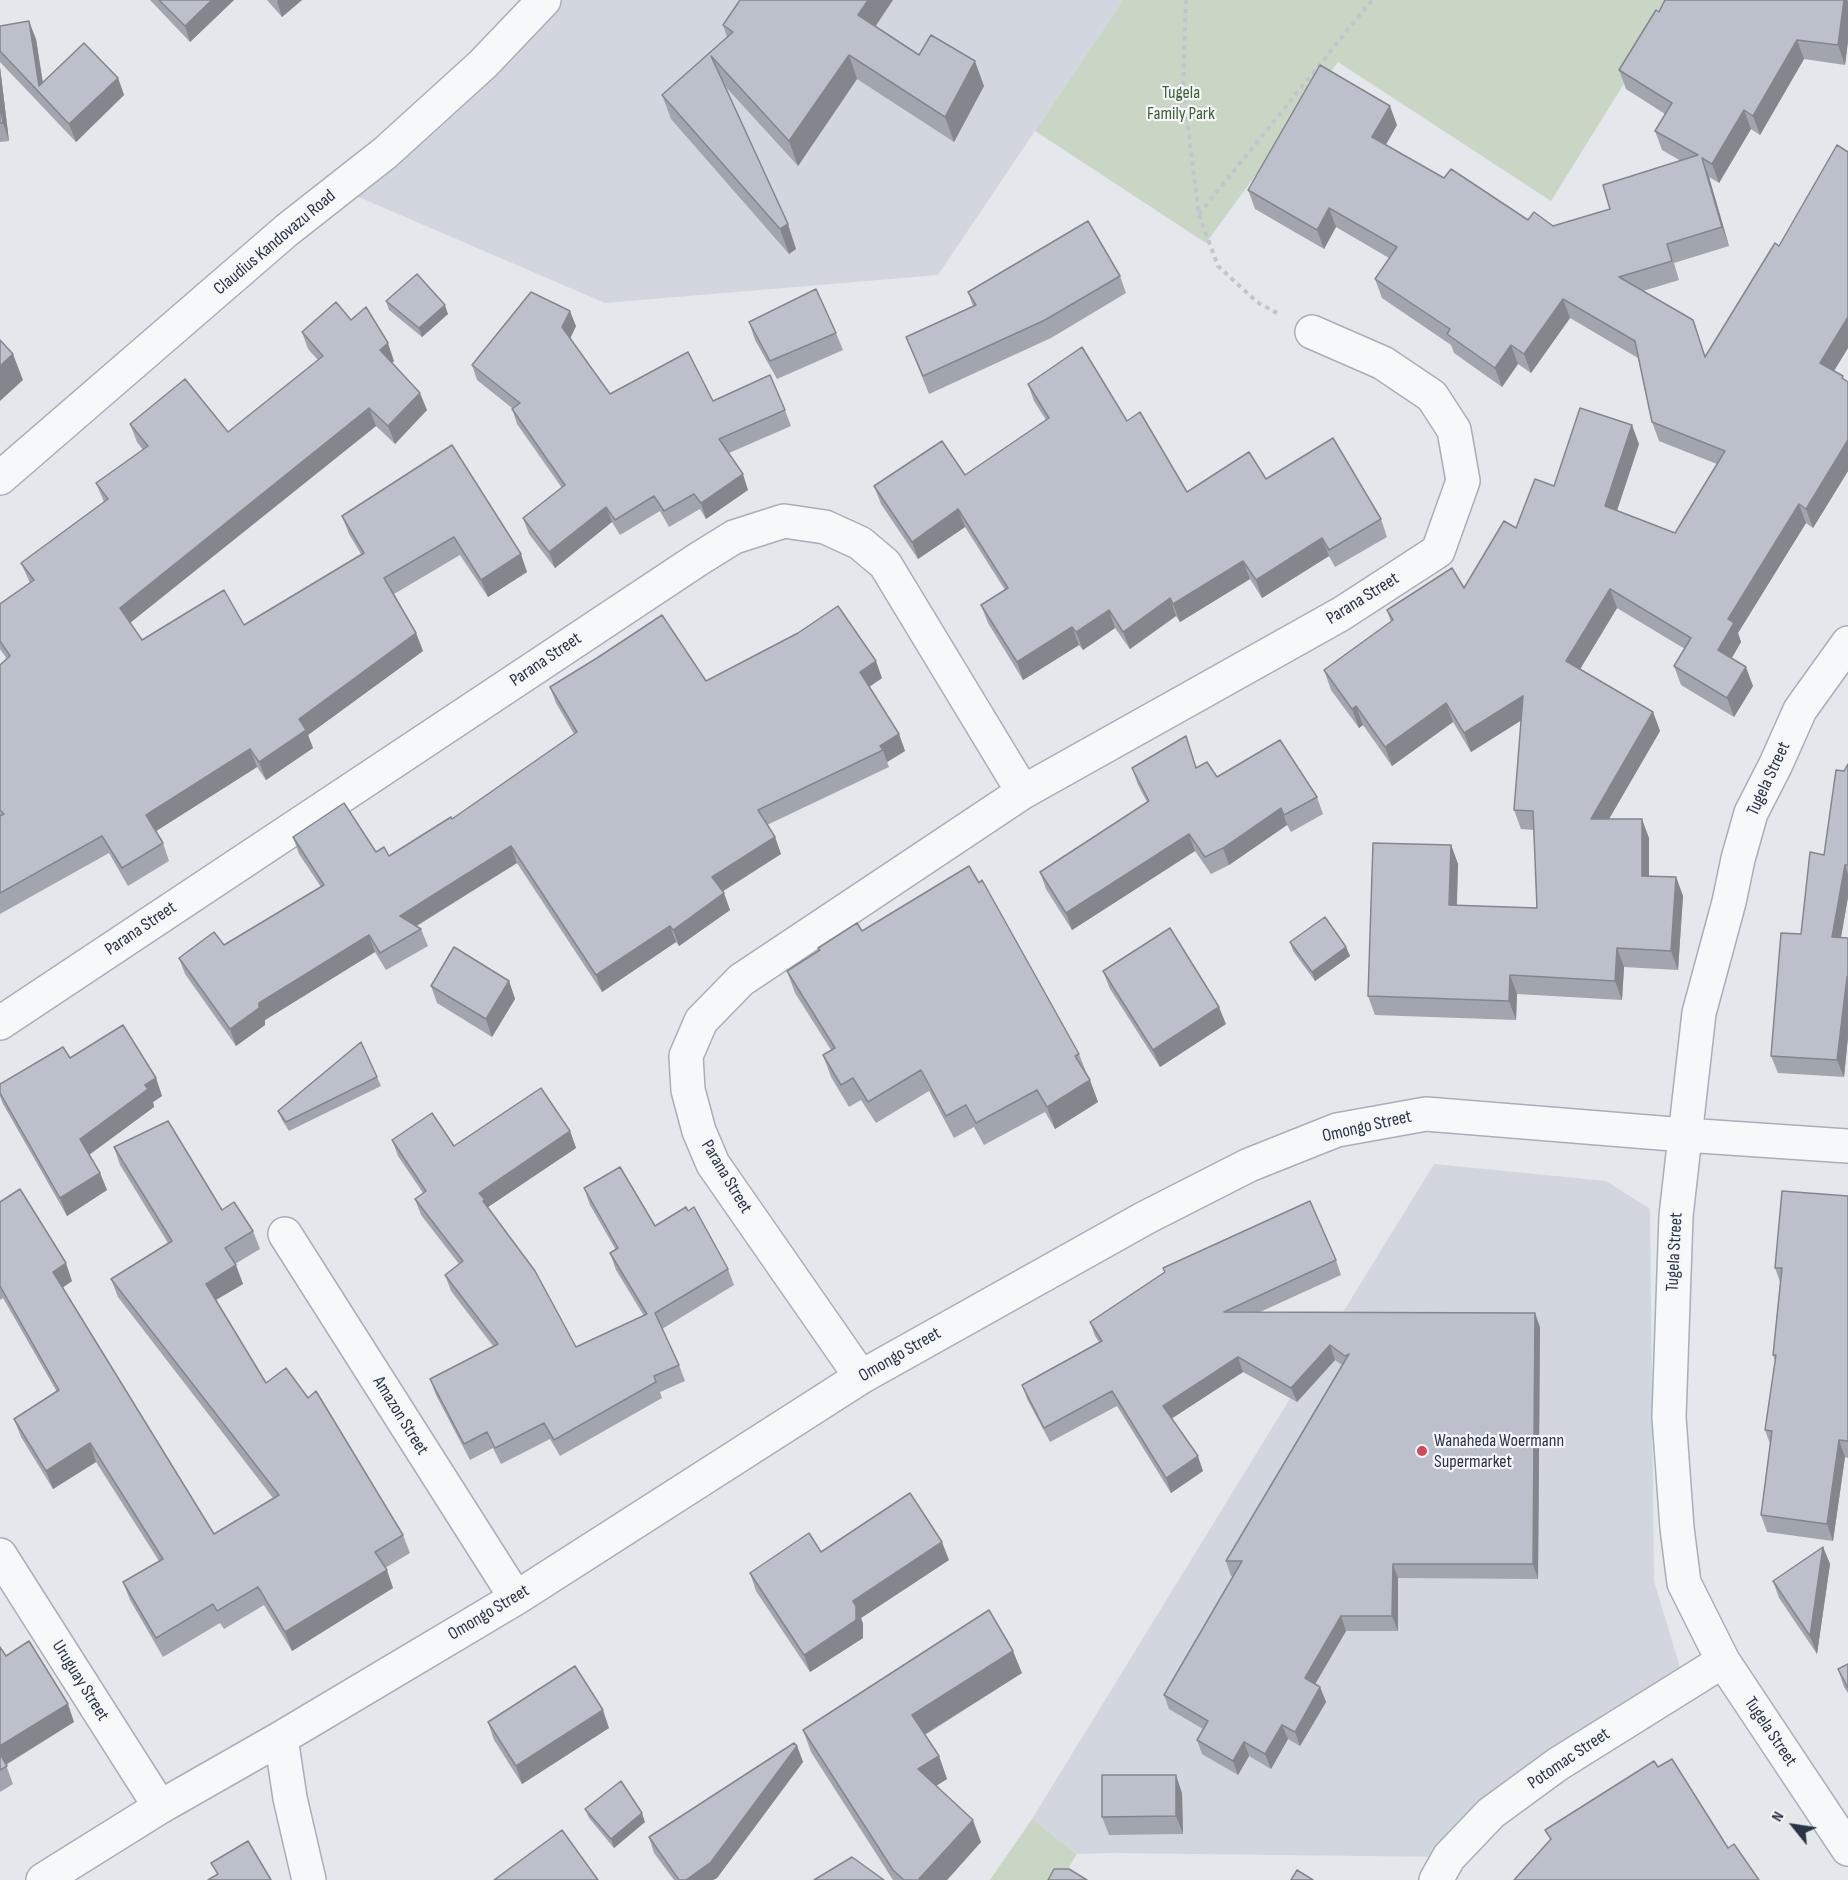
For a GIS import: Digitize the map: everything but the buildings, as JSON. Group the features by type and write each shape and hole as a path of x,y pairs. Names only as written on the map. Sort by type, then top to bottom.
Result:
{"street":[{"name":"Claudius Kandovazu Road","path":"0,478 287,231 385,153 483,64 544,0"},
{"name":"Parana Street","path":"861,1377 714,1164 699,1131 688,1090 686,1056 701,1022 741,980 1023,792 1341,614 1438,551 1463,481 1454,430 1432,396 1383,363 1312,332"},
{"name":"Parana Street","path":"0,1023 697,560 734,537 784,521 825,527 860,543 885,564 1023,792"},
{"name":"Tugela Street","path":"1848,643 1800,710 1751,813 1699,1013 1676,1216 1669,1417 1677,1528 1684,1583 1723,1660 1848,1849"},
{"name":"Omongo Street","path":"43,1880 160,1807 516,1598 861,1377 1145,1218 1249,1165 1337,1130 1426,1114 1848,1146"},
{"name":"Amazon Street","path":"285,1234 516,1598"},
{"name":"Uruguay Street","path":"0,1555 160,1807"},
{"name":"Potomac Street","path":"1436,1880 1449,1857 1491,1813 1558,1764 1723,1660"},
{"path":"281,1738 290,1798 309,1880"}],"path":[{"path":"1186,0 1183,88 1199,215 1218,266 1257,302 1312,332"},
{"path":"1199,215 1372,0"}],"shaded area":[{"path":"532,0 1123,0 938,275 605,303 340,189"},
{"path":"1434,1164 1606,1181 1650,1209 1654,1581 1685,1684 1449,1857 1077,1854 1032,1819"}],"green space":[{"name":"Tugela Family Park","path":"1123,0 1676,0 1551,201 1338,62 1206,243 1035,131"},
{"path":"1032,1819 1077,1854 1061,1880 990,1880"}],"place":[{"name":"Wanaheda Woermann Supermarket","path":"1422,1451"}]}
